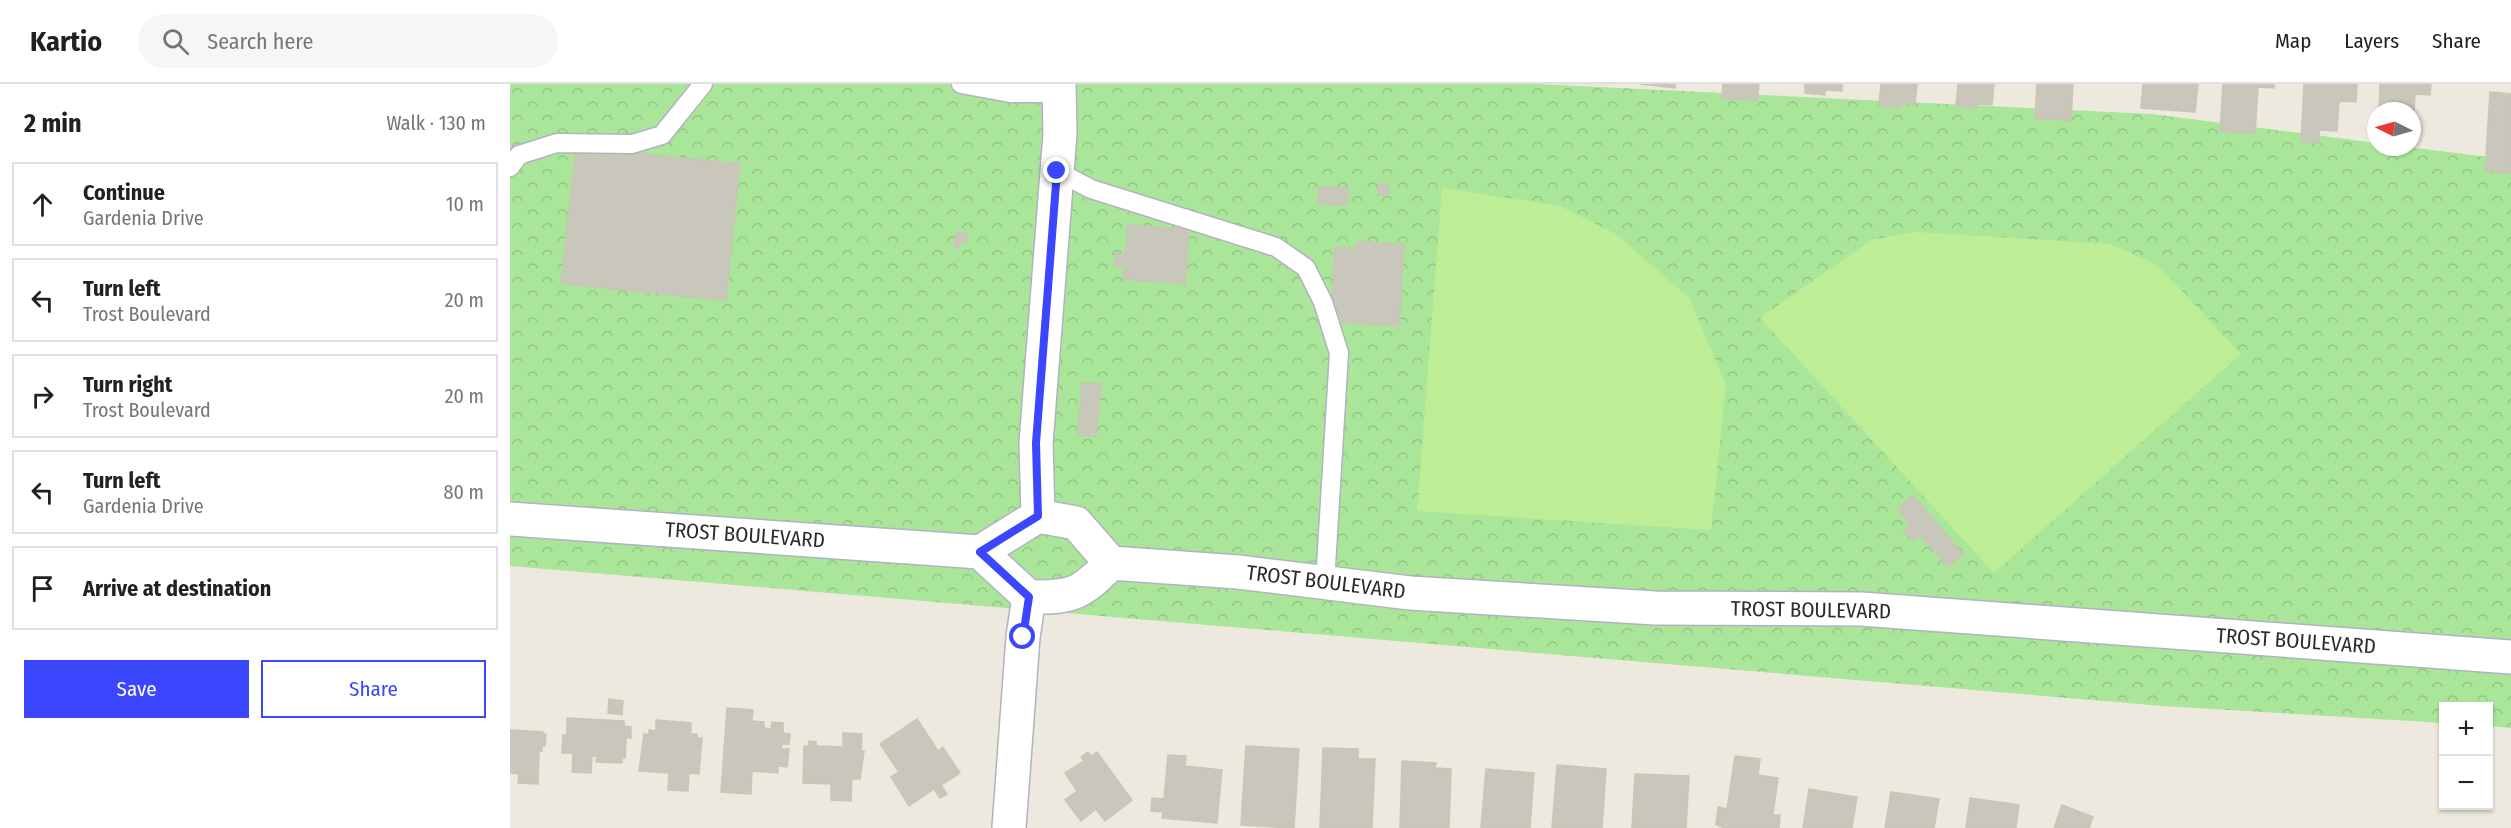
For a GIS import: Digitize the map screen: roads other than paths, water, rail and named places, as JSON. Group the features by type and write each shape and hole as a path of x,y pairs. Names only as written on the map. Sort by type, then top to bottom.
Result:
{"street":[{"path":"1038,516 1036,443 1057,171 1059,89"},
{"path":"1038,516 1076,523 1111,563 1089,586 1060,598 1029,597 980,552 1038,516"},
{"name":"TROST BOULEVARD","path":"510,519 980,552"},
{"name":"TROST BOULEVARD","path":"1111,563 1238,572 1410,593 1655,609 1861,609 2511,657"},
{"path":"1009,828 1023,637 1029,597"}],"lane":[{"path":"510,166 519,155 557,143 632,144 662,135 703,84"},
{"path":"961,84 1010,93 1059,89"},
{"path":"1057,171 1090,189 1276,247 1306,268 1323,302 1339,353 1325,583"}]}
